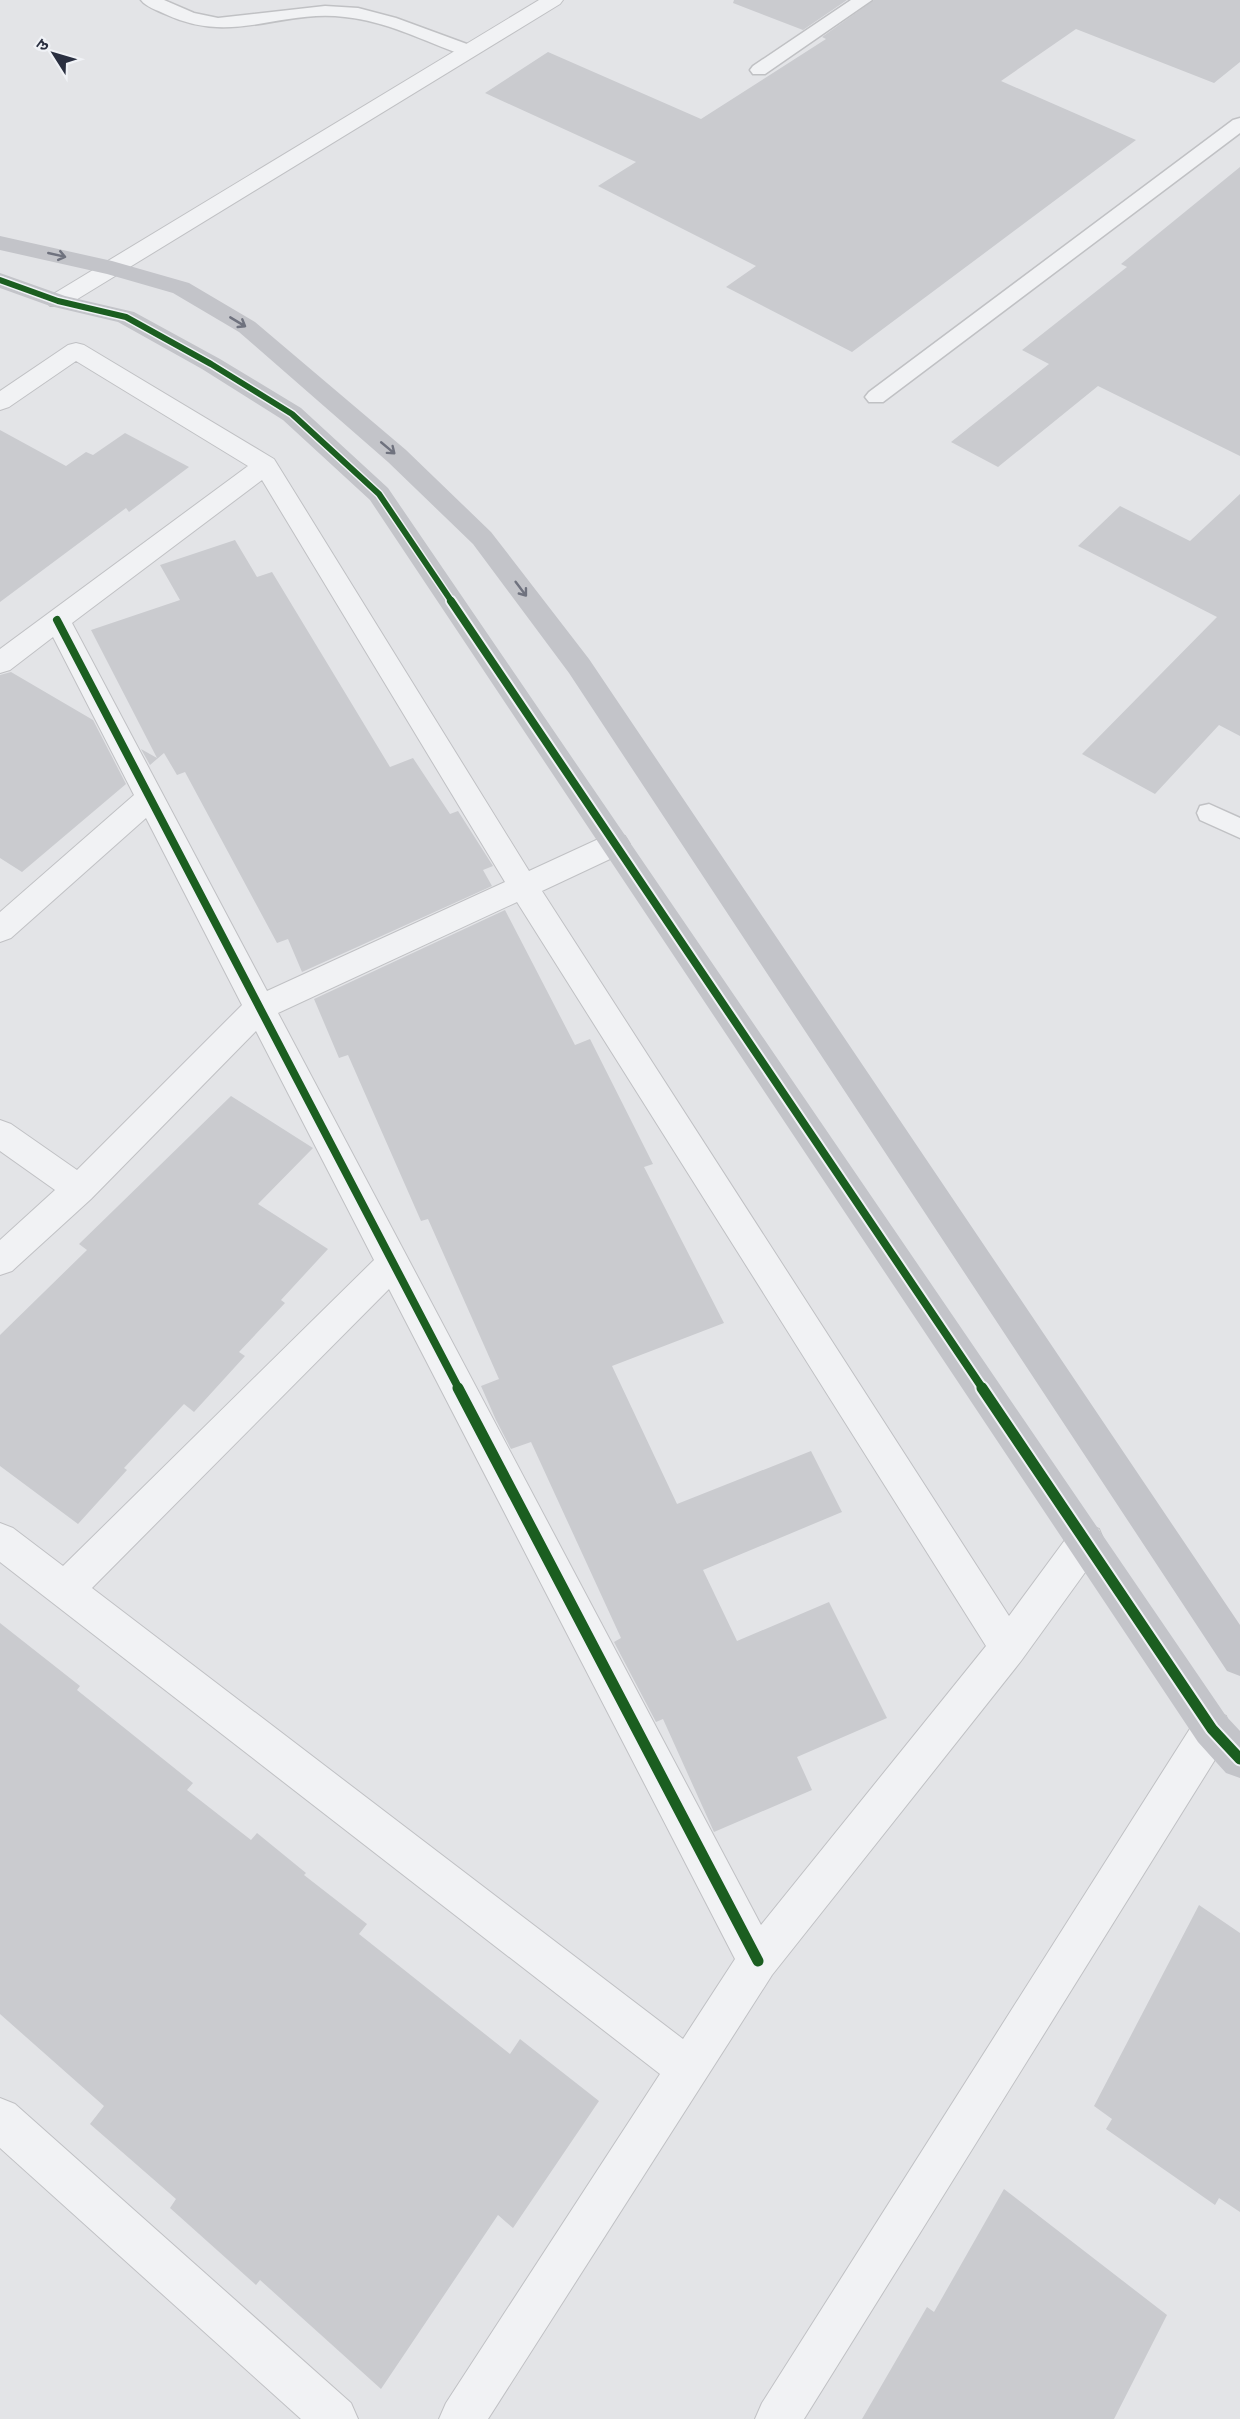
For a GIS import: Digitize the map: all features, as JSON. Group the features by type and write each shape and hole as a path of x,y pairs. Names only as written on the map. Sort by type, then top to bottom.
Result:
{"street":[{"path":"58,301 553,0"},
{"path":"0,243 112,268 181,288 247,327 397,456 482,538 579,666 1240,1658"},
{"path":"0,280 58,301 126,317 211,364 292,414 379,494 1212,1729 1240,1759"},
{"path":"0,402 76,350 265,465 524,886 1008,1648"},
{"path":"0,663 265,465"},
{"path":"57,620 758,1961"},
{"path":"0,930 149,798"},
{"path":"0,1261 79,1189 259,1008 615,844"},
{"path":"0,1132 79,1189"},
{"path":"65,1589 392,1264"},
{"path":"0,1540 689,2070"},
{"path":"462,2419 758,1961 1008,1648 1086,1541"},
{"path":"778,2419 1212,1729"},
{"path":"0,2119 335,2419"}],"lane":[{"path":"150,0 202,21 225,22 342,11 372,17 469,51"},
{"path":"759,70 863,0"},
{"path":"876,397 1240,124"},
{"path":"1209,813 1240,829"}],"building":[{"path":"734,0 847,0 803,30 733,3"},
{"path":"874,0 1240,0 1240,62 1214,83 1076,29 1001,81 1136,140 852,352 726,287 756,266 598,186 636,162 485,93 548,52 701,119 826,39 822,37"},
{"path":"1240,167 1240,456 1098,386 998,467 951,442 1049,364 1022,350 1127,267 1121,264"},
{"path":"0,430 66,466 86,452 93,455 125,433 189,467 129,512 126,508 0,602"},
{"path":"1240,494 1240,736 1219,725 1155,794 1082,754 1217,617 1078,546 1120,506 1190,541"},
{"path":"235,540 257,577 272,572 390,767 413,758 450,814 458,811 493,866 483,870 492,886 302,972 288,939 277,943 185,772 177,775 164,753 150,765 141,749 157,758 91,630 180,600 160,565"},
{"path":"11,672 93,720 126,784 22,872 0,858 0,675"},
{"path":"505,910 575,1045 590,1039 653,1164 644,1167 724,1323 612,1366 677,1504 811,1451 842,1512 703,1570 737,1641 829,1602 887,1718 797,1757 812,1790 714,1832 663,1719 656,1722 614,1642 621,1638 531,1442 511,1449 496,1420 481,1386 499,1379 428,1219 421,1221 348,1055 339,1058 314,999"},
{"path":"231,1096 313,1148 258,1204 328,1249 281,1300 285,1303 239,1352 245,1356 194,1412 184,1404 124,1468 127,1470 78,1524 0,1466 0,1335 87,1250 79,1244"},
{"path":"0,1623 80,1686 77,1690 193,1783 187,1790 251,1840 257,1833 306,1873 304,1875 367,1924 359,1934 510,2054 520,2039 599,2101 513,2228 498,2215 381,2389 260,2280 256,2285 170,2208 176,2199 90,2124 104,2106 0,2014"},
{"path":"1199,1905 1240,1933 1240,2212 1219,2198 1215,2205 1106,2129 1112,2119 1094,2106"},
{"path":"1004,2189 1167,2315 1114,2419 862,2419 927,2307 934,2312"}],"cycle path":[{"path":"0,280 58,301 126,317 211,364 292,414 379,494 1212,1729 1240,1759"},
{"path":"57,620 758,1961"}]}
